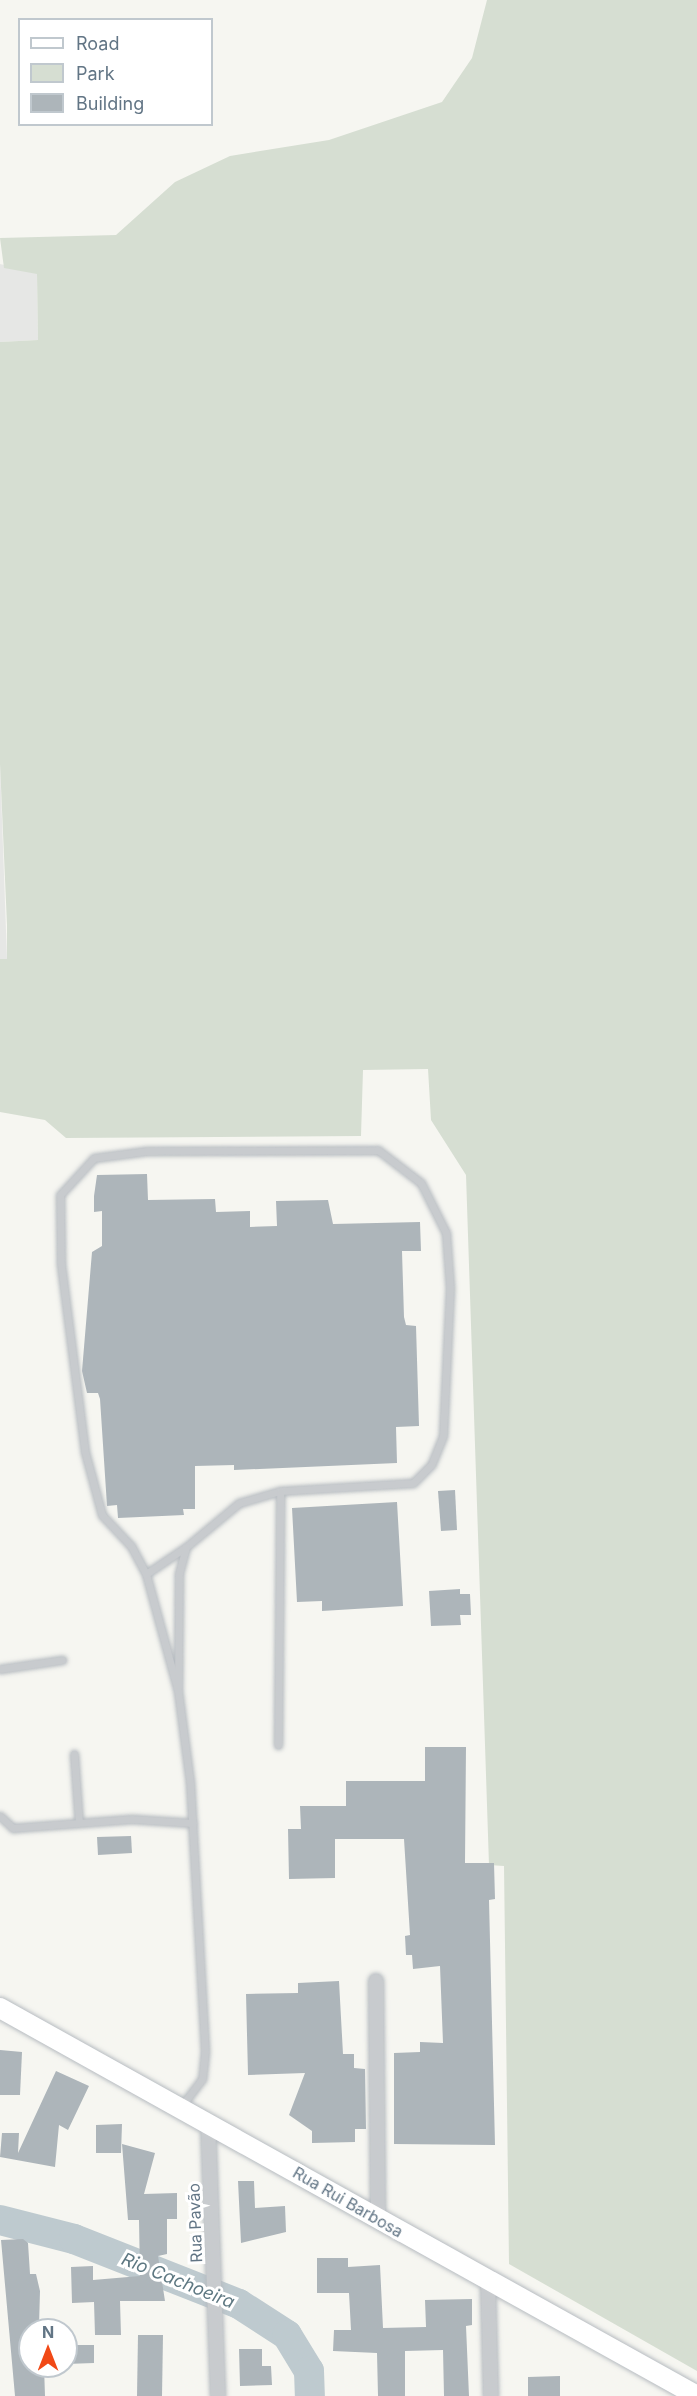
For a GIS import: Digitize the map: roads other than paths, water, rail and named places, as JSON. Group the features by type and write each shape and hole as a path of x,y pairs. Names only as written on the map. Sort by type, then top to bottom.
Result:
{"main road":[{"name":"Rua Rui Barbosa","path":"0,2008 208,2122 488,2283 697,2396"}],"street":[{"path":"376,1981 378,2220"},
{"name":"Rua Pavão","path":"208,2122 218,2396"},
{"path":"488,2283 491,2396"}],"lane":[{"path":"146,1574 186,1547 239,1503 280,1491 413,1483 431,1465 443,1436 450,1288 446,1233 422,1183 378,1150 147,1151 83,1165 60,1195 58,1213 85,1452 102,1515 131,1546 146,1574 178,1691"},
{"path":"278,1745 280,1491"},
{"path":"181,2107 202,2079 205,2052 192,1823 178,1691 179,1574 186,1547"},
{"path":"0,1669 62,1660"},
{"path":"74,1754 79,1823"},
{"path":"0,1816 13,1828 79,1823 192,1823"}],"waterway":[{"name":"Rio Cachoeira","path":"0,2220 74,2239 239,2304 287,2335 309,2371 310,2396"}]}
